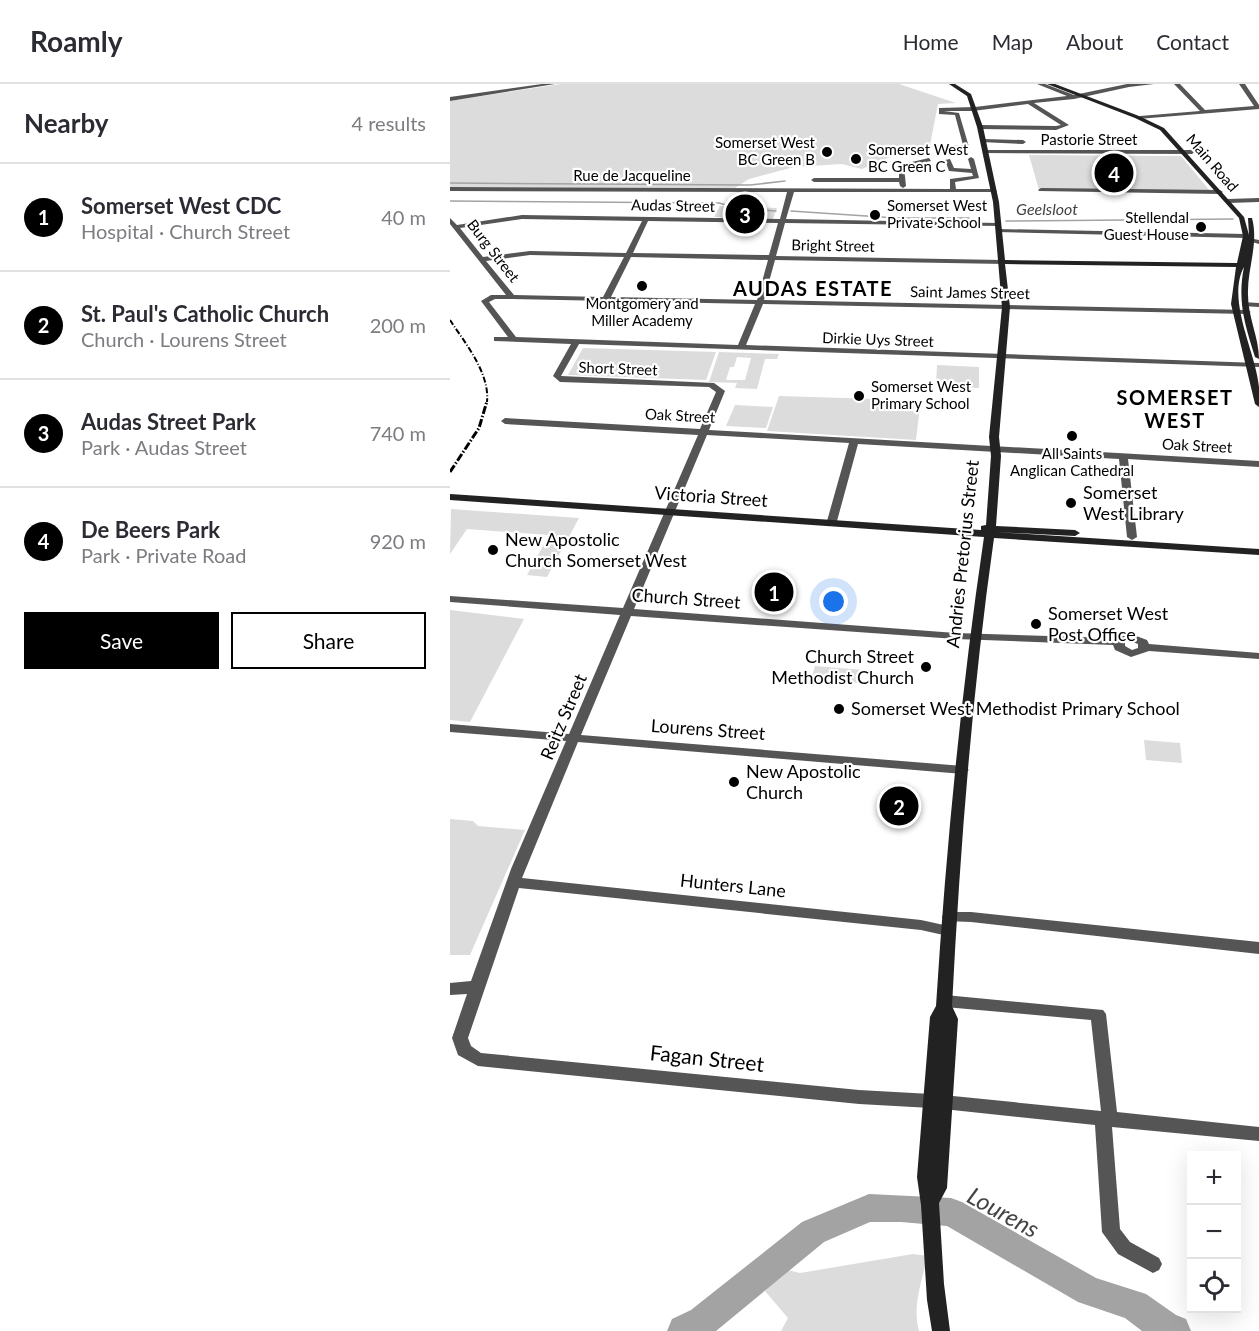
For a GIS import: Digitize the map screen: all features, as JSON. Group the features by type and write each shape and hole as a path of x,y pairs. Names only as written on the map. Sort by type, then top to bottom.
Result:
{"main road":[{"name":"Andries Pretorius Street","path":"941,1331 933,1266 931,1192 937,1102 950,1019 944,1004 949,924 975,637 990,531 995,463 994,439 1006,307 994,191 980,127 967,93 952,84"},
{"name":"Main Road","path":"1050,84 1144,117 1162,129 1188,152 1236,201 1254,226 1257,241 1255,264 1245,287 1246,308 1259,357"},
{"name":"Main Road","path":"1058,84 1080,95"},
{"name":"Main Road","path":"1188,152 1242,219 1246,236"},
{"path":"1246,236 1234,297 1245,345 1254,365 1259,404"},
{"name":"Bright Street","path":"1002,262 1183,266 1241,264"},
{"path":"1241,264 1255,264"},
{"name":"Bright Street","path":"1183,266 1241,264"},
{"path":"1220,266 1230,268 1239,277"},
{"name":"Victoria Street","path":"450,497 969,531 1132,537 1259,545"},
{"name":"Victoria Street","path":"990,531 1259,552"}],"street":[{"path":"497,84 508,91"},
{"path":"450,99 552,84"},
{"path":"1040,84 1080,95"},
{"path":"939,148 966,147 957,114 941,113 941,109 973,109 1030,103 1129,85 1151,84"},
{"path":"1177,84 1204,112"},
{"path":"1144,117 1258,107 1242,84"},
{"path":"980,127 1056,128 1066,125 1030,103"},
{"path":"983,141 1023,142"},
{"name":"Pastorie Street","path":"986,152 1188,152"},
{"path":"904,191 901,165 929,160"},
{"path":"948,162 952,171 973,165 974,179 952,181 953,191"},
{"path":"824,180 826,172"},
{"path":"814,180 903,180"},
{"name":"Rue de Jacqueline","path":"450,189 994,191"},
{"path":"741,348 760,302 791,190"},
{"path":"1041,190 1220,192"},
{"path":"1228,201 1259,200"},
{"name":"Audas Street","path":"456,226 518,217 782,222 1246,236"},
{"path":"606,299 646,219"},
{"name":"Burg Street","path":"450,220 512,297"},
{"name":"Bright Street","path":"483,259 523,253 1002,262"},
{"name":"Burg Street","path":"512,297 494,297 485,301 513,340"},
{"name":"Saint James Street","path":"512,297 1237,312 1259,305"},
{"name":"Dirkie Uys Street","path":"497,339 1254,365"},
{"name":"Short Street","path":"576,342 556,376 558,378 708,385 718,388"},
{"path":"1245,345 1257,346"},
{"name":"Reitz Street","path":"478,1059 464,1050 460,1038 514,882 705,432 721,391 718,388"},
{"name":"Oak Street","path":"505,421 1259,464"},
{"name":"Oak Street","path":"970,448 986,444 994,439"},
{"path":"832,521 854,441"},
{"name":"Oak Street","path":"995,463 1008,453 1025,451"},
{"path":"1123,457 1132,537"},
{"name":"Church Street","path":"450,599 1120,646 1123,638 1134,638 1143,642 1145,647 1259,656"},
{"name":"Lourens Street","path":"450,728 963,770"},
{"name":"Hunters Lane","path":"514,882 909,924 949,924 978,918 1259,948"},
{"path":"450,989 477,987"},
{"path":"944,1004 1099,1017 1106,1120 1108,1221 1111,1232 1124,1248 1153,1264"},
{"name":"Fagan Street","path":"478,1059 1259,1134"}],"shaded area":[{"path":"561,84 899,84 956,103 938,104 929,150 890,157 862,169 842,164 794,167 749,179 735,188 450,187 450,101"},
{"path":"1029,155 1181,156 1210,191 1039,190"},
{"path":"720,206 777,208 773,219 714,217"},
{"path":"583,348 716,352 706,380 568,375"},
{"path":"719,352 779,354 777,359 765,359 757,389 735,388 737,383 709,382","holes":["737,357 751,358 745,380 726,380 730,367 734,367"]},
{"path":"937,365 979,367 979,388 936,386"},
{"path":"779,396 915,402 913,412 919,414 916,440 767,431"},
{"path":"735,405 773,407 766,428 726,426"},
{"path":"451,509 579,518 547,577 527,575 549,535 467,529 450,554"},
{"path":"450,610 524,619 470,722 450,720"},
{"path":"815,666 863,670 861,683 811,680"},
{"path":"1144,740 1180,743 1182,763 1146,760"},
{"path":"450,819 473,821 478,826 525,830 470,955 450,955"},
{"path":"913,1254 928,1256 917,1303 919,1331 781,1331 788,1318 765,1291 784,1269 800,1273"}],"waterway":[{"path":"450,183 750,185 785,181"},
{"path":"450,201 719,203 737,208 776,211"},
{"path":"791,211 896,218 969,218"},
{"name":"Geelsloot","path":"1006,221 1233,219"},
{"name":"Lourens","path":"684,1331 703,1321 813,1232 869,1208 951,1212 1089,1291 1134,1305 1167,1329 1174,1331"}],"railway":[{"path":"450,320 481,369 485,380 487,401"},
{"path":"450,472 479,428 487,401"}],"place":[{"name":"Somerset West BC Green B","path":"827,152"},
{"name":"Somerset West BC Green C","path":"856,159"},
{"name":"De Beers Park","path":"1114,173"},
{"name":"Audas Street Park","path":"745,214"},
{"name":"Somerset West Private School","path":"875,215"},
{"name":"Stellendal Guest House","path":"1201,227"},
{"name":"Montgomery and Miller Academy","path":"642,286"},
{"name":"Somerset West Primary School","path":"859,396"},
{"name":"All Saints Anglican Cathedral","path":"1072,436"},
{"name":"Somerset West Library","path":"1071,503"},
{"name":"New Apostolic Church Somerset West","path":"493,550"},
{"name":"Somerset West CDC","path":"774,592"},
{"name":"Somerset West Post Office","path":"1036,624"},
{"name":"Church Street Methodist Church","path":"926,667"},
{"name":"Somerset West Methodist Primary School","path":"839,709"},
{"name":"New Apostolic Church","path":"734,782"},
{"name":"St. Paul's Catholic Church","path":"899,806"}],"district":[{"name":"AUDAS ESTATE","path":"813,289"},
{"name":"SOMERSET WEST","path":"1175,410"}]}
